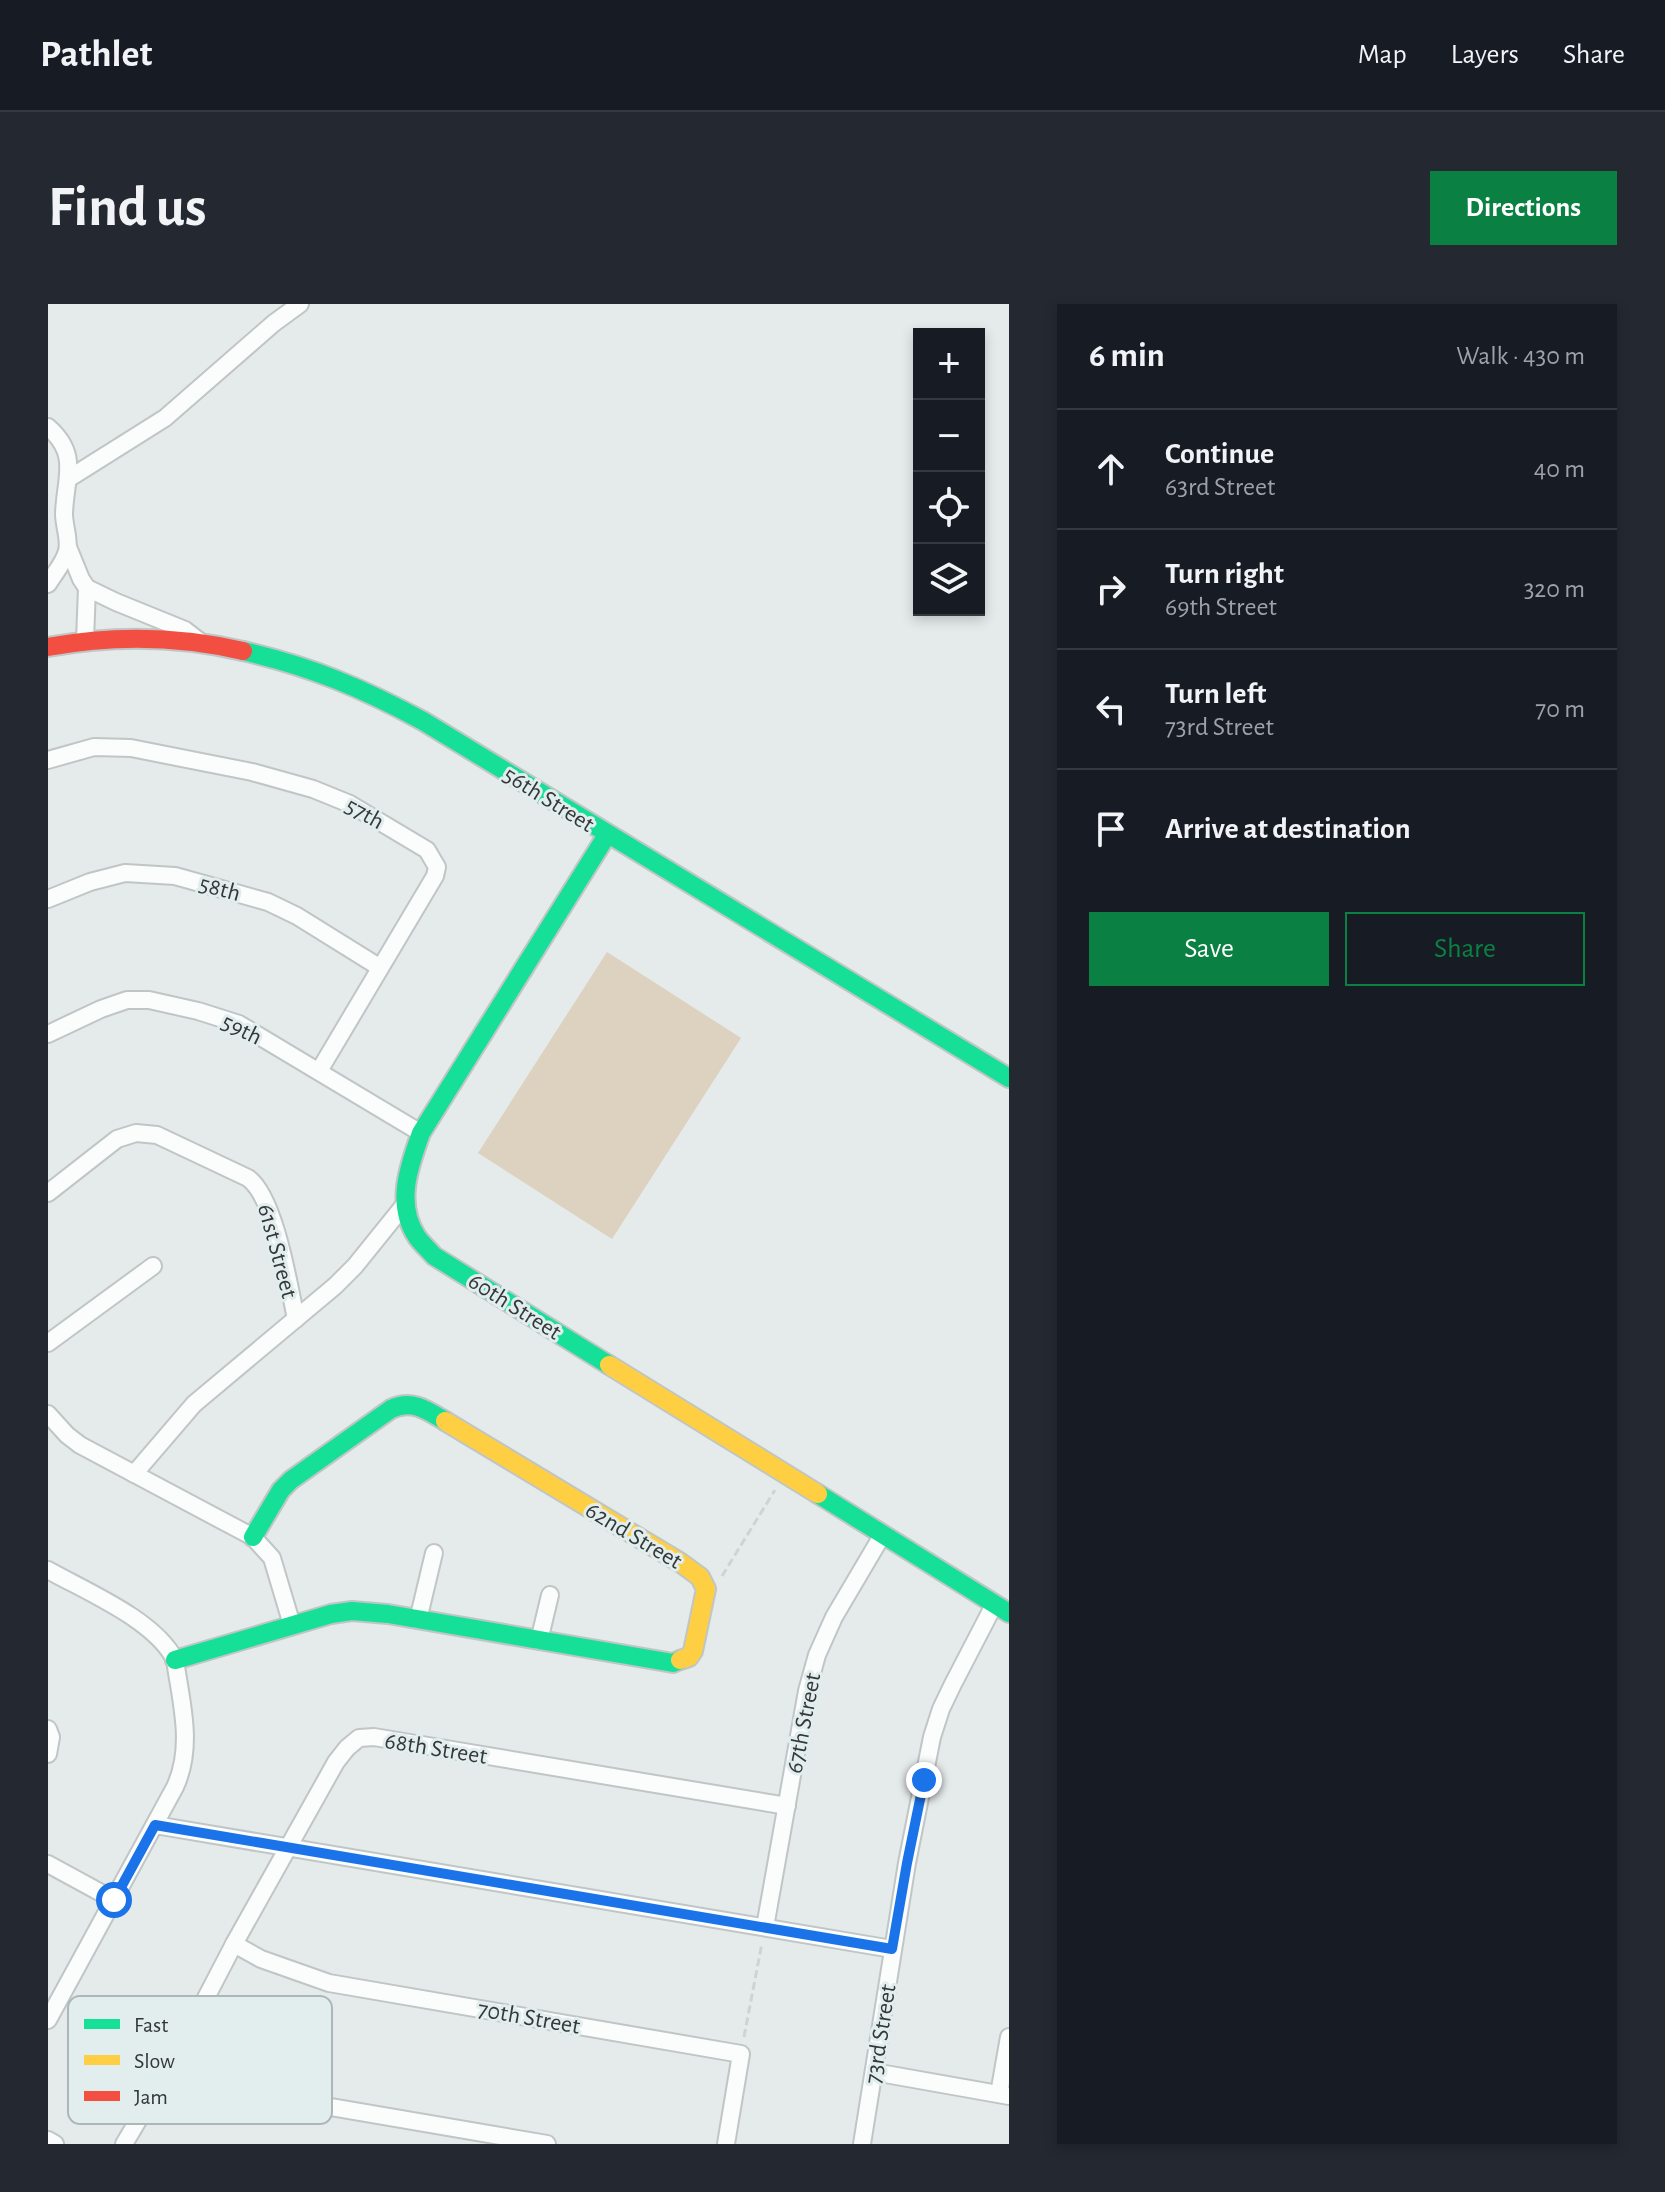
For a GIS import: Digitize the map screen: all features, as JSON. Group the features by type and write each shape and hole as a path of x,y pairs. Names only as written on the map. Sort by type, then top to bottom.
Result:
{"street":[{"path":"68,479 165,418 300,304"},
{"path":"48,427 66,449 70,469 64,526 68,547 87,588 185,630 204,644"},
{"path":"48,513 65,503"},
{"path":"48,584 68,547"},
{"path":"85,640 87,588"},
{"name":"56th Street","path":"48,647 85,640 181,640 293,663 345,681 423,721 1009,1078"},
{"name":"57th","path":"48,760 94,747 131,748 274,778 331,795 427,850 437,867 435,876 319,1071"},
{"name":"60th Street","path":"607,835 421,1133 406,1175 405,1204 414,1233 434,1256 1002,1609"},
{"name":"58th","path":"48,899 90,882 125,873 175,876 268,902 297,916 379,967"},
{"name":"59th","path":"48,1034 117,1003 135,999 198,1011 239,1024 421,1133"},
{"name":"61st Street","path":"48,1193 117,1139 136,1133 157,1135 248,1178 256,1183 267,1204 296,1319"},
{"name":"61st Street","path":"134,1474 194,1404 335,1286 405,1204"},
{"path":"48,1343 153,1266"},
{"name":"62nd Street","path":"175,1660 331,1614 352,1611 380,1613 673,1663 683,1660 693,1651 705,1584 696,1573 425,1409 410,1404 391,1409 291,1480 281,1490 253,1537"},
{"path":"48,1414 80,1445 253,1537 272,1558 292,1625"},
{"name":"67th Street","path":"765,1927 807,1691 817,1655 834,1617 883,1534"},
{"path":"418,1620 434,1553"},
{"path":"48,1570 136,1619 169,1648 175,1660 186,1744 182,1772 48,2020"},
{"path":"539,1641 550,1595"},
{"name":"73rd Street","path":"862,2144 892,1949 932,1737 953,1684 1002,1609"},
{"path":"48,1729 51,1737 48,1754"},
{"name":"68th Street","path":"207,1996 336,1762 359,1738 374,1737 787,1806"},
{"path":"155,1825 892,1949"},
{"path":"48,1864 114,1900"},
{"name":"70th Street","path":"234,1944 261,1959 329,1983 741,2054"},
{"path":"874,2072 1004,2095 1009,2037"},
{"path":"726,2144 741,2054"},
{"path":"332,2107 547,2144"},
{"name":"68th Street","path":"124,2144 136,2124"},
{"path":"48,2140 55,2144"}],"path":[{"path":"705,1584 719,1580 785,1474"},
{"path":"741,2054 765,1927"}],"shaded area":[{"path":"607,952 741,1038 612,1239 478,1153"}],"traffic: fast":[{"path":"243,651 336,680 423,721 1009,1078"},
{"path":"607,835 421,1133 412,1159 405,1198 410,1224 434,1256 609,1365"},
{"path":"253,1537 281,1490 291,1480 391,1409 413,1406 445,1421"},
{"path":"818,1494 1009,1613"},
{"path":"175,1660 331,1614 352,1611 388,1614 673,1663 680,1660"}],"traffic: slow":[{"path":"609,1365 818,1494"},
{"path":"445,1421 700,1577 706,1589 693,1651 689,1657 680,1660"}],"traffic: jam":[{"path":"48,647 97,640 146,639 195,642 243,651"}],"route":[{"path":"114,1900 155,1825 892,1949 924,1780"}]}
